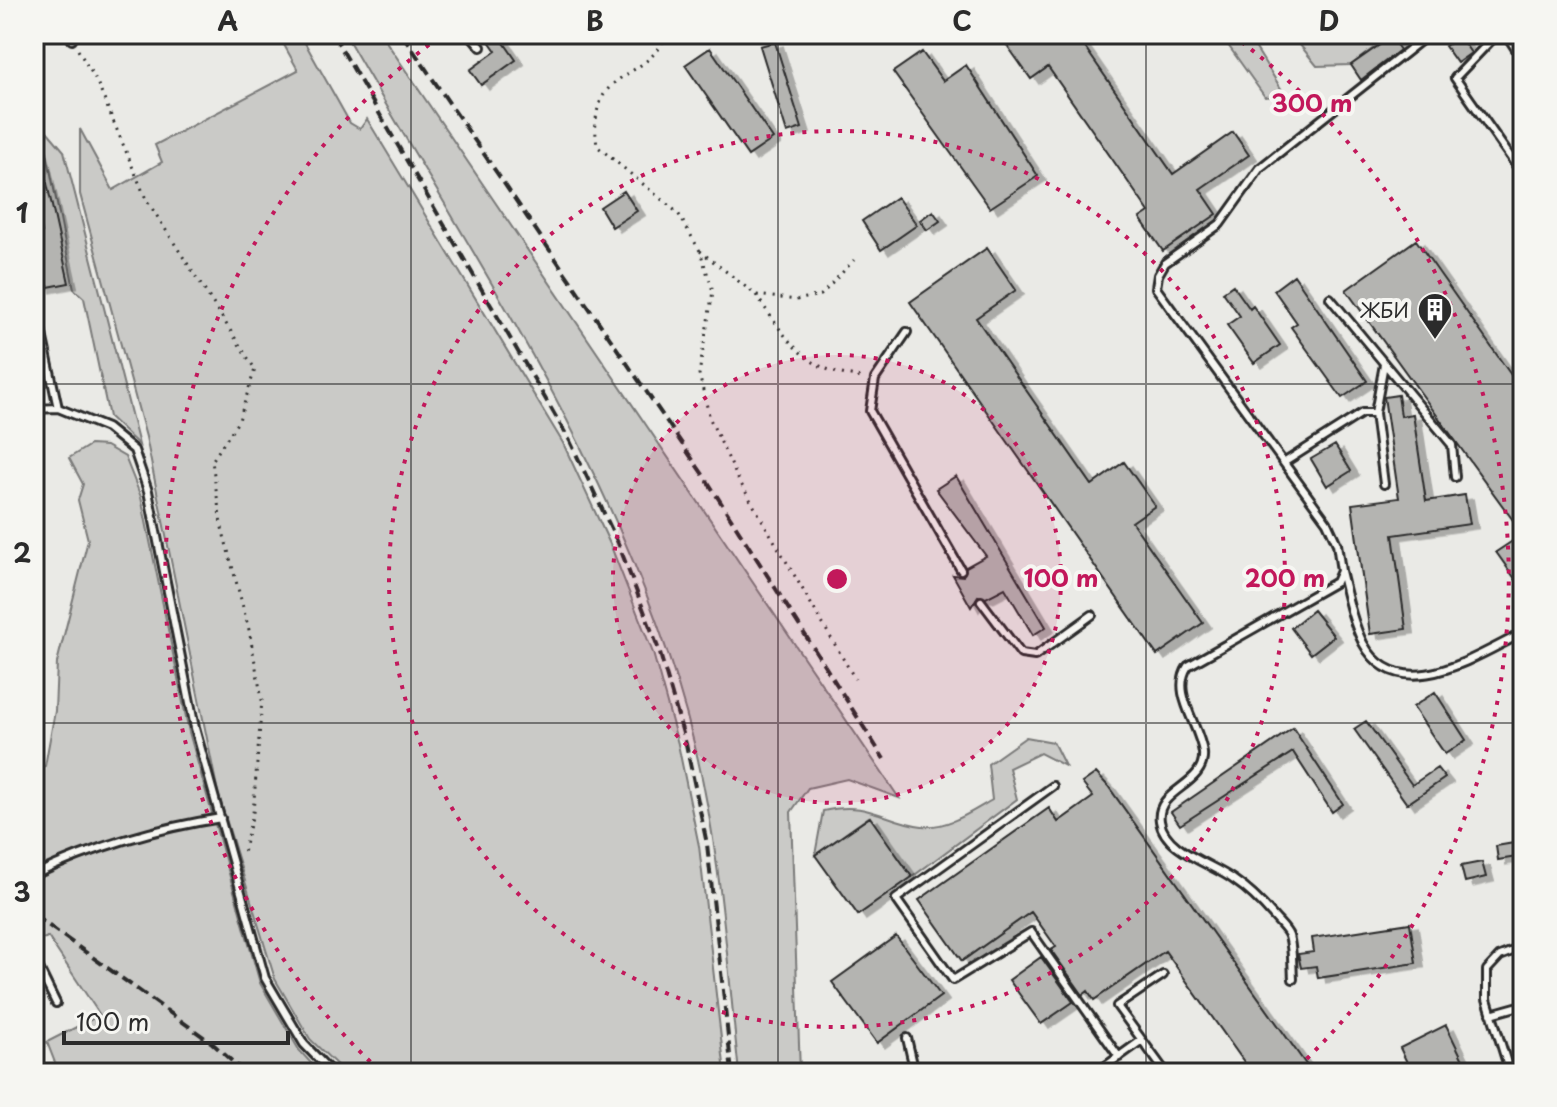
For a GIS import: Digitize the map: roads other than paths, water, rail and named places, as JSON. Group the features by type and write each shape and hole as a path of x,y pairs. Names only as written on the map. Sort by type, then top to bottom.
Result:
{"street":[{"path":"1512,34 1523,51"}],"lane":[{"path":"470,34 481,47"},
{"path":"1429,34 1260,168 1220,224 1165,263 1158,275 1156,288 1327,522 1337,544 1341,571 1365,646 1374,659 1391,671 1408,676 1454,667 1523,633"},
{"path":"1497,34 1455,78 1523,175"},
{"path":"34,297 58,408"},
{"path":"1330,298 1452,445 1455,477"},
{"path":"907,332 875,379 870,411 961,570"},
{"path":"1384,364 1375,413 1384,484"},
{"path":"34,409 58,408 107,428 134,450 148,491 195,728 265,978 304,1044 332,1073"},
{"path":"1285,462 1362,413 1375,413"},
{"path":"1293,979 1289,934 1261,902 1234,879 1170,839 1160,824 1159,811 1167,798 1195,777 1202,765 1203,753 1181,686 1188,666 1336,582 1341,571"},
{"path":"981,601 1021,654 1035,656 1092,615"},
{"path":"1053,786 896,899 953,980 1031,932 1119,1057"},
{"path":"34,875 90,852 175,825 221,818"},
{"path":"1510,1073 1487,999 1487,970 1500,956 1523,947"},
{"path":"34,958 56,1003"},
{"path":"1163,975 1117,1006 1166,1073"},
{"path":"1491,1014 1523,1005"},
{"path":"907,1038 915,1073"},
{"path":"1096,1073 1142,1040"}],"railway":[{"path":"333,34 570,441 618,543 659,650 686,744 707,844 732,1073"},
{"path":"402,34 706,479 884,759"},
{"path":"34,915 212,1043 245,1073"},
{"path":"34,1047 43,1066 34,1050"}],"place":[{"name":"ЖБИ","path":"1435,341"}]}
